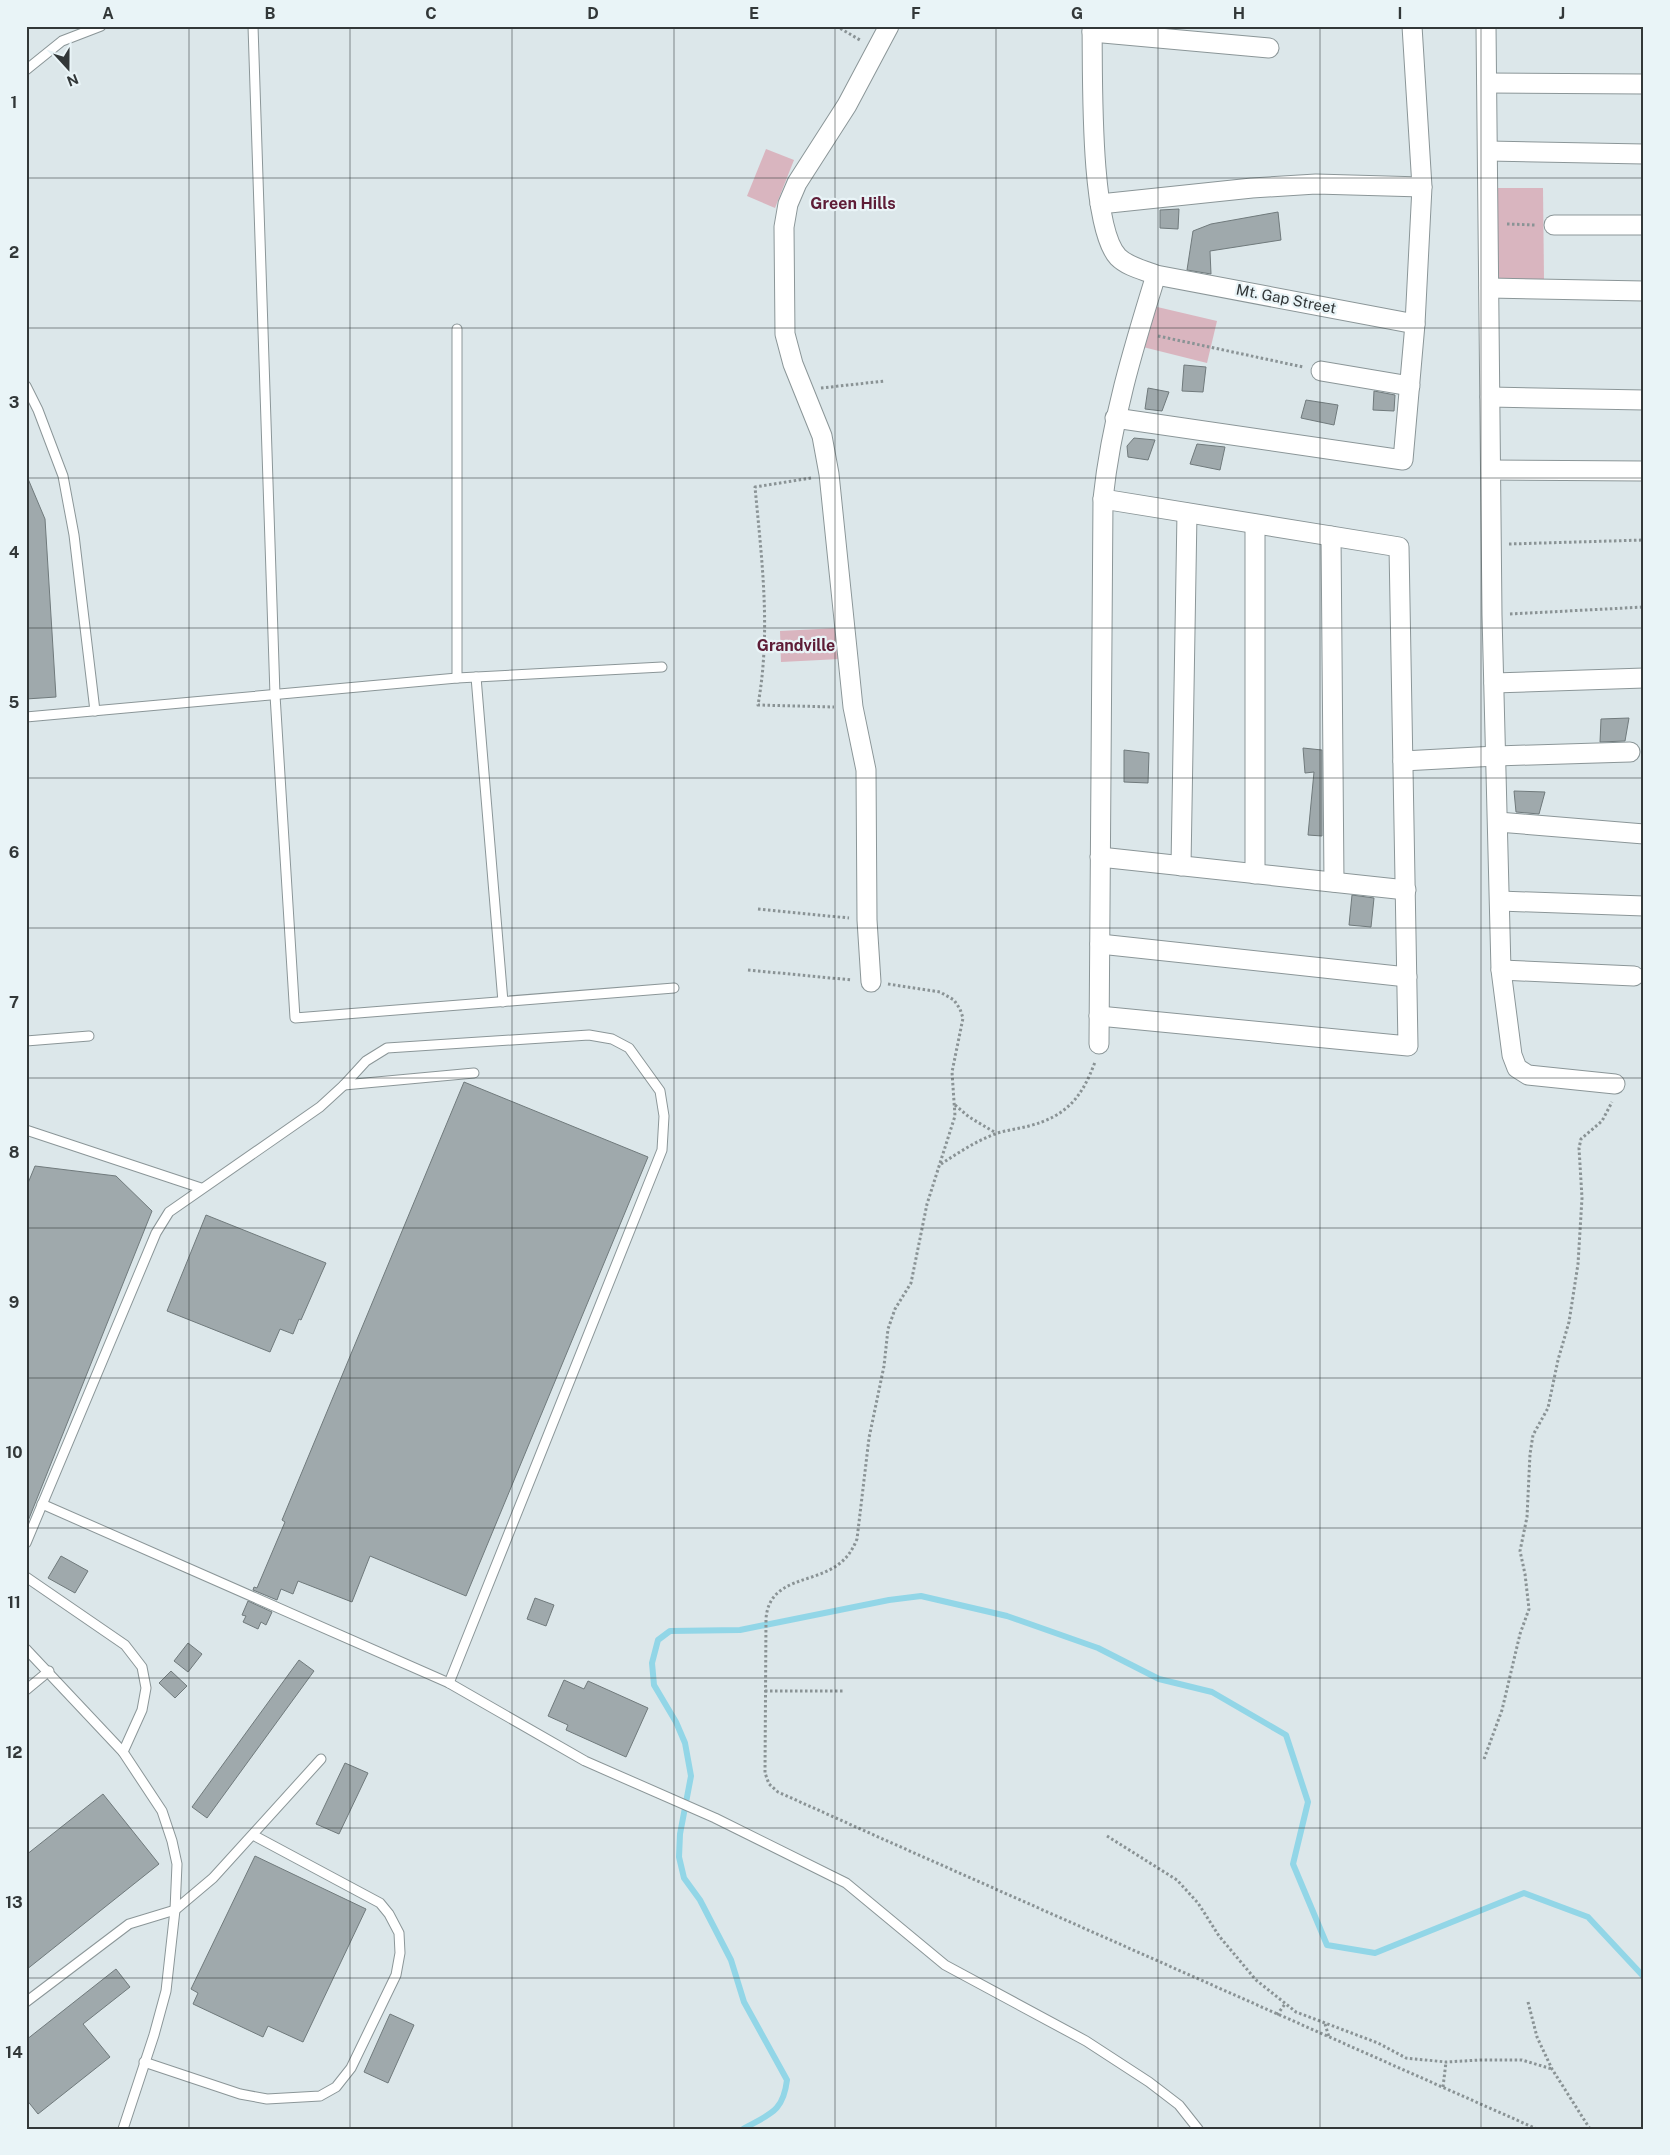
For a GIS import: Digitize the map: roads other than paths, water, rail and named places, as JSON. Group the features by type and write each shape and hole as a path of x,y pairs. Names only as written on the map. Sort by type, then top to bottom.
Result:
{"street":[{"path":"871,982 868,920 866,770 853,707 829,474 822,436 793,364 785,334 784,227 788,204 808,163 847,105 889,26"},
{"path":"1115,418 1403,460 1415,324 1422,187 1412,26"},
{"path":"1486,26 1492,615 1501,970 1512,1055 1517,1068 1528,1075 1616,1084"},
{"path":"1092,29 1269,48"},
{"name":"Mt. Gap Street","path":"1092,29 1094,133 1100,204 1109,238 1118,256 1134,267 1156,275 1415,324"},
{"path":"1487,83 1644,84"},
{"path":"1488,151 1644,154"},
{"path":"1100,204 1252,188 1316,184 1422,187"},
{"path":"1549,225 1644,225"},
{"path":"1099,1044 1102,499 1107,455 1115,418 1156,275"},
{"path":"1489,288 1644,291"},
{"path":"1321,371 1410,386"},
{"path":"1490,397 1644,400"},
{"path":"1491,470 1644,471"},
{"path":"1099,1016 1408,1046 1399,547 1102,499"},
{"path":"1180,866 1187,513"},
{"path":"1255,524 1255,874"},
{"path":"1331,536 1334,882"},
{"path":"1494,683 1644,678"},
{"path":"1403,761 1630,752"},
{"path":"1498,822 1644,834"},
{"path":"1100,857 1406,890"},
{"path":"1500,901 1644,906"},
{"path":"1100,944 1407,976"},
{"path":"1501,970 1634,976"}],"lane":[{"path":"26,70 62,41 101,26"},
{"path":"253,26 275,695 295,1018 674,988"},
{"path":"456,329 457,678"},
{"path":"26,386 38,410 63,476 74,535 95,711"},
{"path":"26,717 457,678 662,667"},
{"path":"476,677 503,1002"},
{"path":"26,1543 156,1233 170,1212 201,1188 320,1107 366,1061 387,1048 589,1035 612,1039 629,1048 660,1091 664,1116 662,1150 448,1684"},
{"path":"26,1041 89,1036"},
{"path":"344,1085 474,1073"},
{"path":"26,1130 201,1188"},
{"path":"42,1504 448,1684 545,1740 646,1789 714,1818 846,1884 945,1965 1086,2041 1149,2082 1179,2105 1198,2129"},
{"path":"26,1577 124,1645 142,1667 146,1688 142,1710 123,1752"},
{"path":"26,1648 123,1752 162,1811 177,1864 175,1910 166,1991 154,2035 123,2129"},
{"path":"26,1690 49,1671"},
{"path":"26,2002 129,1924 175,1910 213,1878 321,1759"},
{"path":"144,2062 240,2094 267,2099 320,2096 336,2087 351,2068 396,1975 400,1953 399,1933 380,1903 253,1835"}],"waterway":[{"path":"743,2129 767,2116 778,2106 785,2091 787,2080 744,2002 731,1960 700,1900 684,1878 679,1857 680,1834 691,1776 685,1743 676,1722 654,1685 652,1663 658,1640 670,1631 740,1630 889,1600 921,1596 1007,1616 1098,1648 1159,1679 1212,1692 1286,1735 1308,1802 1293,1864 1327,1945 1375,1953 1524,1893 1588,1917 1644,1977"}],"district":[{"name":"Green Hills","path":"853,203"},
{"name":"Grandville","path":"796,645"}]}
